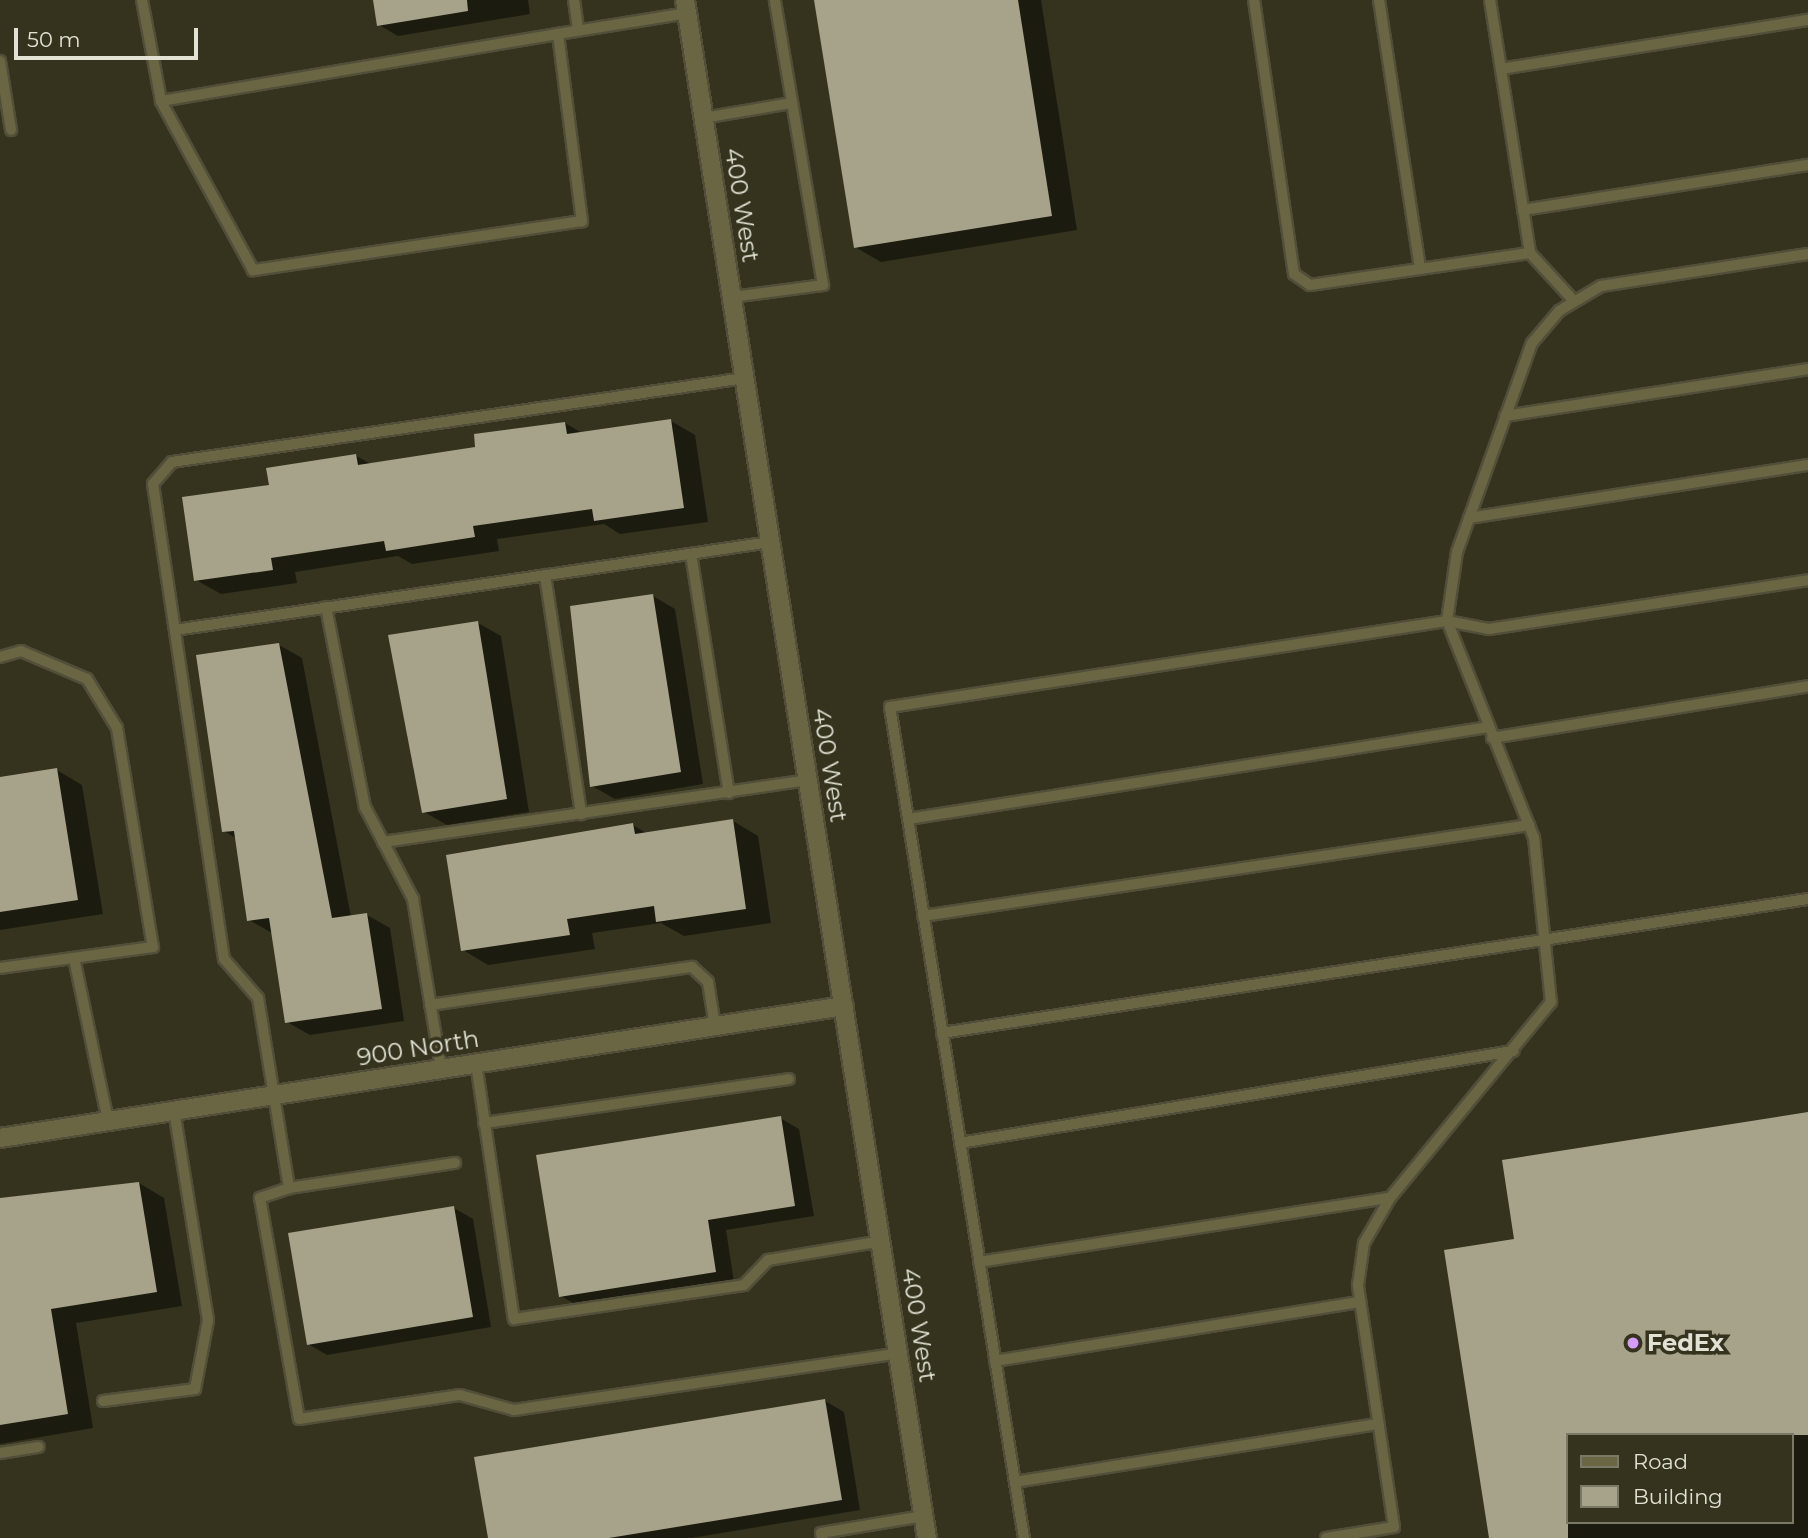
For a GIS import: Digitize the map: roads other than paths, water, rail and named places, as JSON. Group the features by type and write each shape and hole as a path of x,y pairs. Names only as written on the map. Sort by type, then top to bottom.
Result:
{"street":[{"name":"400 West","path":"686,7 928,1538"},
{"name":"900 North","path":"0,1138 844,1006"}],"lane":[{"path":"142,0 160,101 253,270 582,221 558,34"},
{"path":"573,0 578,30"},
{"path":"732,297 822,285 775,0"},
{"path":"1254,0 1294,274 1310,285 1530,253"},
{"path":"1379,0 1420,269"},
{"path":"1490,0 1530,253 1573,300"},
{"path":"160,101 558,34 686,7"},
{"path":"1501,69 1808,20"},
{"path":"0,61 11,130"},
{"path":"704,118 792,103"},
{"path":"1523,210 1808,165"},
{"path":"1326,1538 1394,1527 1360,1302 1364,1243 1390,1198 1551,1002 1549,938 1529,825 1447,621 1457,552 1532,342 1573,300 1630,280 1808,254"},
{"path":"1506,416 1808,369"},
{"path":"289,1188 258,998 224,959 153,484 173,462 745,378"},
{"path":"1469,518 1808,465"},
{"path":"175,629 770,542"},
{"path":"691,554 729,793"},
{"path":"545,575 581,814"},
{"path":"1024,1538 890,707 1447,621 1489,629 1808,580"},
{"path":"326,607 365,807 413,899 441,1069"},
{"path":"0,657 21,651 87,679 117,728 153,947 0,968"},
{"path":"908,819 1808,686"},
{"path":"383,842 808,780"},
{"path":"923,916 1529,825"},
{"path":"942,1033 1808,899"},
{"path":"74,958 108,1121"},
{"path":"430,1005 692,967 708,982 715,1026"},
{"path":"960,1143 1513,1051"},
{"path":"476,1063 514,1319 744,1285 768,1260 881,1241"},
{"path":"484,1123 789,1079"},
{"path":"103,1401 195,1389 208,1320 174,1111"},
{"path":"455,1163 289,1188 260,1198 299,1419 460,1395 514,1410 898,1353"},
{"path":"979,1262 1390,1198"},
{"path":"995,1361 1360,1302"},
{"path":"1015,1482 1378,1423"},
{"path":"0,1453 39,1447"},
{"path":"822,1538 821,1533 924,1516"}],"place":[{"name":"FedEx","path":"1633,1343"}]}
